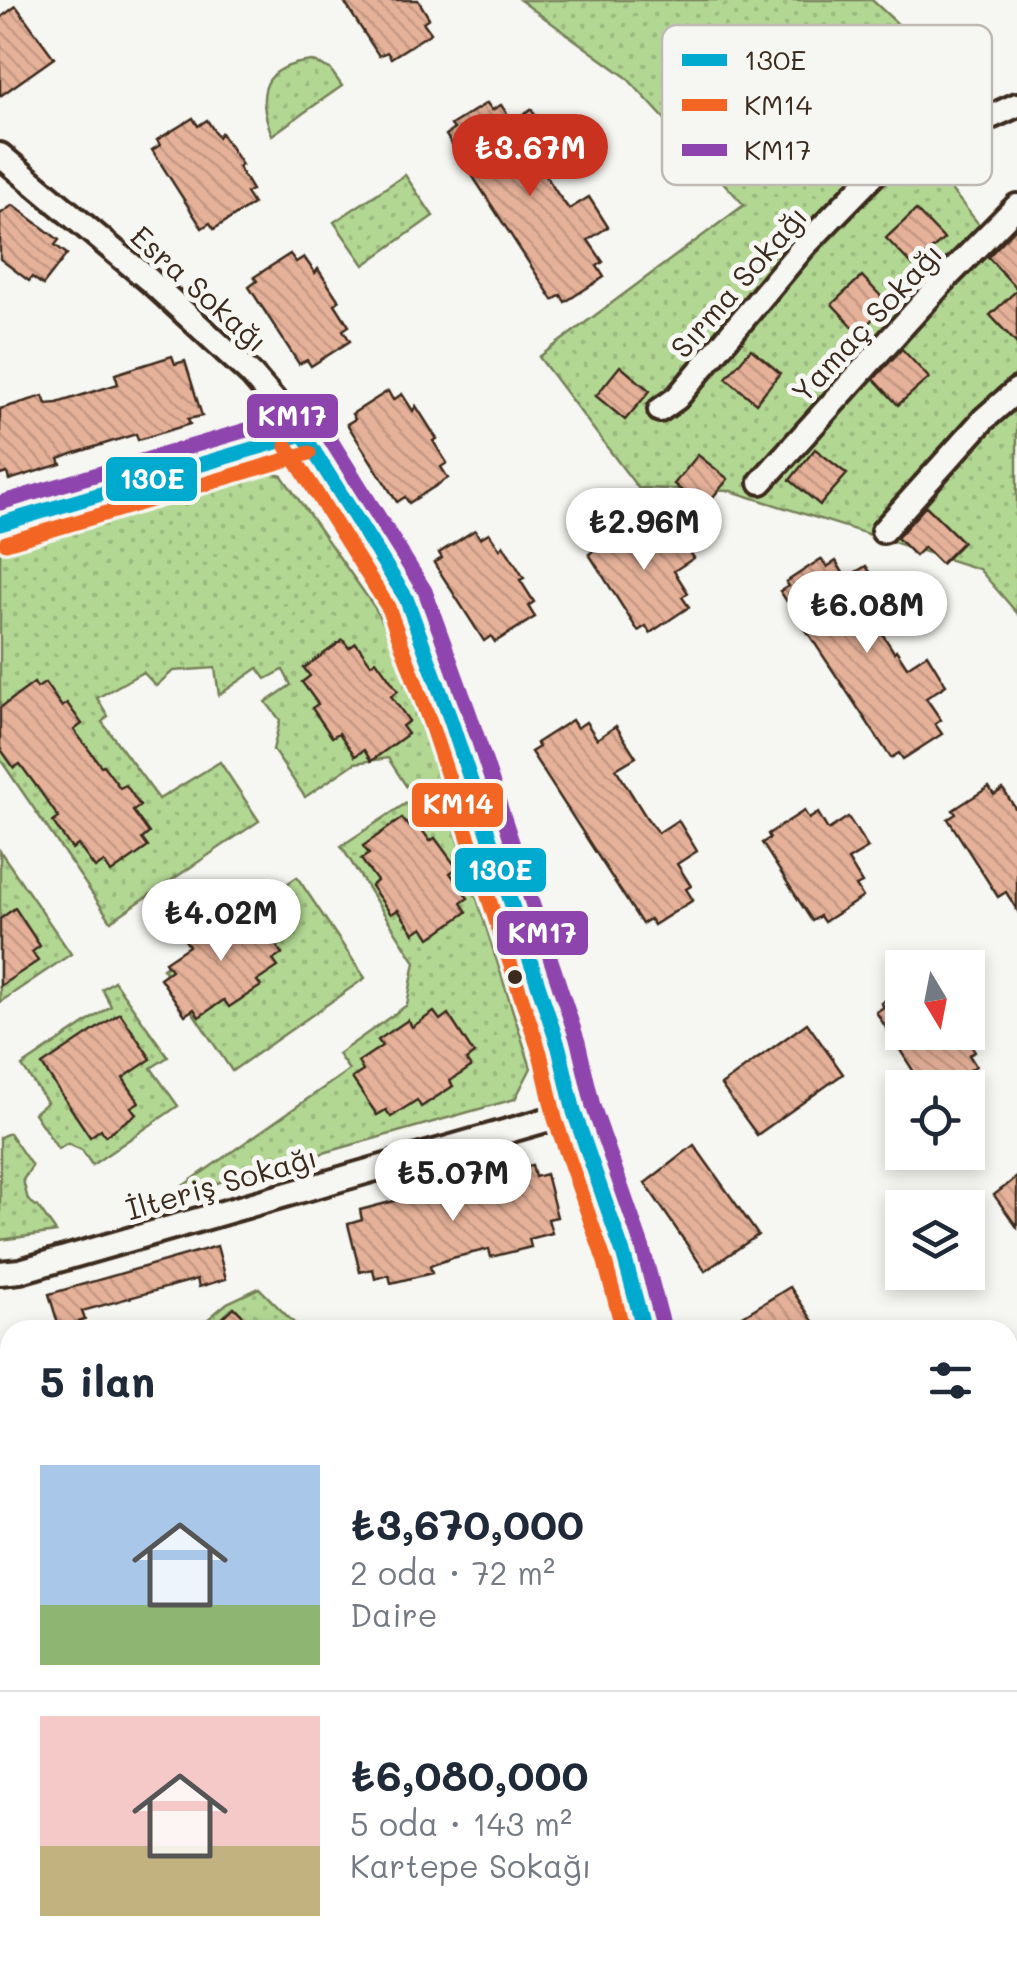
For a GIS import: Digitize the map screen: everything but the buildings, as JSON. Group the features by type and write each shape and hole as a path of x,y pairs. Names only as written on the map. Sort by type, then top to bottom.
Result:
{"street":[{"name":"Sırma Sokağı","path":"992,116 1017,105"},
{"name":"Esra Sokağı","path":"0,155 149,280 252,374 303,434 406,598 451,721 559,1048 574,1112 624,1256 641,1320"},
{"name":"Sırma Sokağı","path":"660,410 677,398 805,245 863,185"},
{"name":"Yamaç Sokağı","path":"760,482 1017,206"},
{"path":"883,531 984,419 1017,390"},
{"path":"0,524 303,434"},
{"name":"İlteriş Sokağı","path":"0,1273 27,1269 574,1112"}],"green space":[{"path":"520,0 872,0 899,25 662,25 662,116 626,77"},
{"path":"312,61 330,69 342,86 272,135 264,106 267,84 283,69"},
{"path":"405,175 433,216 364,265 334,222"},
{"path":"726,185 947,185 981,227 1017,195 1017,613 979,569 731,491 638,488 539,357 744,205"},
{"path":"260,469 282,476 375,608 398,651 531,1068 515,1099 167,1197 349,1070 338,1054 407,1005 415,962 341,846 414,798 388,758 355,763 305,797 273,750 280,720 266,702 291,685 283,670 266,679 258,668 219,695 215,668 173,671 156,686 143,672 97,698 108,716 102,722 159,799 220,762 259,821 111,921 0,759 0,547"},
{"path":"0,851 71,954 0,1002"},
{"path":"297,877 365,978 232,1071 163,968"},
{"path":"114,981 168,1057 151,1068 178,1106 92,1165 82,1150 68,1144 58,1149 34,1113 47,1102 22,1066 111,1006 102,989"},
{"path":"9,1133 32,1166 23,1180 28,1200 39,1208 56,1232 0,1240 0,1137"},
{"path":"259,1288 291,1320 207,1320 227,1303"}],"transit line":[{"name":"KM17","path":"0,503 297,415"},
{"name":"KM17","path":"320,423 425,591 578,1042 593,1106 643,1249 662,1320"},
{"name":"130E","path":"303,434 406,598 451,721 559,1048 574,1112 624,1256 641,1320"},
{"name":"130E","path":"0,524 303,434"},
{"name":"KM14","path":"286,445 388,607 540,1053 555,1119 605,1262 620,1320"},
{"name":"KM14","path":"6,543 309,453"}]}
